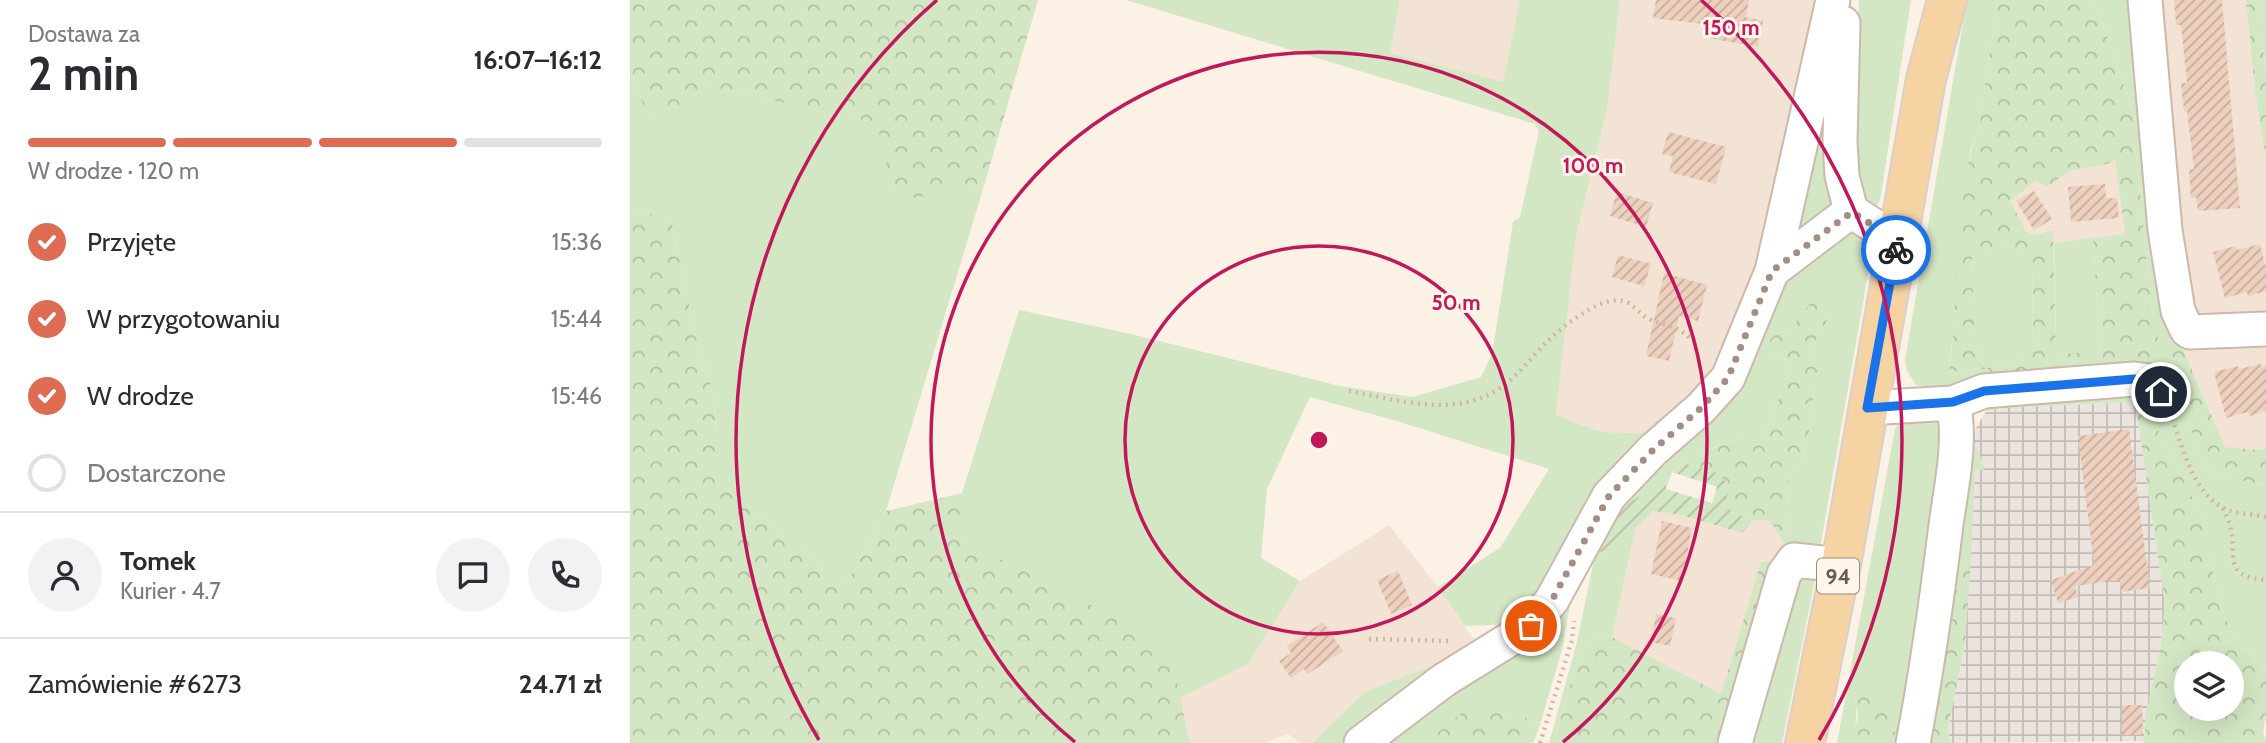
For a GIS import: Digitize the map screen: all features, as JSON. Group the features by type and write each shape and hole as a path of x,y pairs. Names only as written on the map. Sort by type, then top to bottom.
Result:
{"main road":[{"name":"94","path":"1805,743 1841,565 1926,79 1933,0"},
{"name":"94","path":"1926,79 1947,0"}],"street":[{"path":"1361,743 1444,680 1531,626 1552,600 1609,496 1653,450 1701,408 1728,378 1772,271 1833,0"},
{"path":"1843,0 1840,141 1842,176 1852,212 1898,241"},
{"path":"2145,0 2165,230 2178,311 2190,332 2266,329"},
{"path":"1772,271 1852,212"},
{"path":"1867,408 1953,402 1984,391 2134,379 2150,381 2161,392"},
{"path":"1913,743 1927,667 1951,491 1957,420 1953,402"},
{"path":"1735,743 1784,574 1794,560 1841,565"}],"path":[{"path":"1349,391 1450,406 1490,394 1522,370 1552,336 1588,309 1612,300 1626,302 1646,318 1678,328 1690,338"},
{"path":"2161,392 2195,477 2222,508 2230,524 2232,557 2238,571 2251,579 2266,580"},
{"path":"2222,508 2266,517"},
{"path":"1540,743 1572,640 1575,613"},
{"path":"1369,639 1451,641"}],"shaded area":[{"path":"1400,0 1520,0 1503,83 1390,53"},
{"path":"1620,0 1819,0 1784,177 1749,287 1715,372 1663,431 1621,434 1583,427 1556,414 1576,236 1607,110"},
{"path":"2123,0 2246,0 2255,91 2266,161 2266,448 2258,450 2225,447 2183,349 2161,352"},
{"path":"2115,159 2125,234 2054,243 2052,230 2034,235 2026,231 2009,201 2035,181 2047,187 2069,171 2107,164"},
{"path":"2135,402 2165,604 2160,650 2146,713 2144,741 1950,743 1948,728 1965,644 1975,470 1985,469 1978,450 1969,440 1986,411"},
{"path":"1654,511 1680,515 1742,533 1753,520 1770,521 1785,545 1782,562 1761,562 1721,695 1612,637 1636,526"},
{"path":"1389,525 1438,587 1479,647 1365,692 1312,743 1300,743 1288,734 1264,743 1190,743 1180,698 1248,664 1300,581"}],"green space":[{"path":"630,0 1038,0 983,189 894,200 877,123 708,86 682,104 648,116 630,71"},
{"path":"1126,0 1400,0 1390,53 1503,82 1520,0 1620,0 1607,110 1576,236 1556,414 1584,426 1608,432 1663,431 1536,605 1516,624 1465,626 1438,587 1500,548 1549,469 1397,421 1310,397 1267,489 1261,558 1300,581 1248,664 1180,698 1169,650 962,540 962,493 1019,310 1131,334 1340,386 1413,397 1481,377 1492,354 1513,222 1520,217 1539,131 1535,124"},
{"path":"1859,0 1911,0 1880,201 1877,205 1862,194 1852,152"},
{"path":"1967,0 1997,0 1978,132 1970,151 1949,372 2150,360 2165,370 2211,475 2266,485 2266,670 2233,635 2218,601 2204,521 2153,420 2135,402 1986,411 1983,383 1946,392 1916,385 1907,371 1905,360"},
{"path":"1997,0 2086,0 2099,13 2135,117 2135,145 2152,310 2161,351 2183,349 2225,447 2258,450 2266,448 2266,485 2211,475 2165,370 2150,360 2133,369 1984,383 1985,369 1949,372 1966,174 1978,132","holes":["2115,160 2125,234 2093,238 2100,351 2061,354 2056,347 2053,230 2034,235 2026,231 2010,201 2035,181 2047,187 2069,171","2007,246 2032,259 2033,346 2022,358 1985,369 1975,336 1972,253"]},
{"path":"2086,0 2134,0 2168,314 2183,349 2161,352 2152,310 2135,145 2135,117 2099,13"},
{"path":"2246,0 2257,0 2266,71 2266,161 2255,91"},
{"path":"2257,0 2266,0 2266,71"},
{"path":"1831,32 1837,204 1796,245 1795,193"},
{"path":"630,71 648,116 682,104 708,86 878,123 894,199 983,189 886,511 847,583 716,481 713,395 699,352 671,218 630,210"},
{"path":"630,210 671,218 699,352 713,395 716,481 847,583 886,511 962,493 962,540 1115,617 1170,650 1190,743 630,743"},
{"path":"1852,231 1864,236 1870,263 1821,543 1812,550 1803,552 1785,545 1789,474 1801,461 1809,431 1817,371 1813,345 1830,315 1826,302 1811,302 1790,330 1776,334 1769,342 1768,354 1786,360 1789,374 1765,432 1756,441 1740,438 1690,457 1672,472 1666,488 1666,477 1644,494 1613,511 1647,465 1717,408 1734,389 1751,354 1766,309 1783,277 1789,272 1811,265 1834,240"},
{"path":"2093,238 2100,352 2061,354 2056,347 2054,243"},
{"path":"2007,246 2032,259 2033,346 2022,358 1985,369 1975,336 1972,253"},
{"path":"1811,302 1827,302 1830,315 1813,345 1817,371 1809,431 1801,461 1789,474 1785,545 1770,521 1753,520 1732,513 1725,502 1718,473 1683,463 1690,457 1740,438 1756,441 1765,432 1789,374 1786,360 1768,354 1768,342 1776,334 1790,330"},
{"path":"2135,402 2153,420 2204,521 2218,601 2233,635 2266,670 2263,734 2266,743 2142,743 2160,650 2165,604"},
{"path":"1923,416 1940,421 1948,427 1908,743 1893,743 1895,734 1855,699 1856,721 1852,737 1849,743 1837,743 1895,429 1902,420"},
{"path":"1969,440 1978,450 1985,469 1975,470 1971,561 1950,559"},
{"path":"1683,463 1718,473 1729,486 1726,502 1732,513 1753,520 1742,533 1680,515 1654,511 1605,556 1599,550 1613,511 1644,494 1666,476 1666,489 1712,503 1717,487 1672,472"},
{"path":"1613,511 1599,550 1605,556 1636,526 1612,637 1595,635 1579,655 1556,734 1560,743 1549,743 1577,642 1599,535"},
{"path":"1950,559 1971,561 1965,644 1948,728 1950,743 1921,743"},
{"path":"1761,562 1782,562 1722,743 1560,743 1556,734 1579,655 1595,635 1612,637 1721,694"},
{"path":"1817,570 1782,743 1745,743 1794,575"},
{"path":"1573,587 1562,650 1539,728 1529,718 1506,716 1478,701 1438,733 1438,743 1374,743"},
{"path":"1479,647 1345,743 1312,743 1365,692"},
{"path":"1873,684 1884,697 1895,734 1893,743 1849,743 1858,718 1855,699 1863,685"},
{"path":"1478,700 1506,716 1529,718 1539,728 1533,743 1438,743 1437,733"}],"building":[{"path":"1656,0 1749,0 1746,17 1763,21 1758,47 1709,38 1711,25 1653,18"},
{"path":"2174,0 2222,0 2240,208 2198,211 2196,197 2191,198 2189,169 2194,169 2181,83 2187,83 2181,25 2176,25"},
{"path":"1668,132 1726,147 1716,184 1669,172 1673,156 1662,154"},
{"path":"2105,184 2106,198 2117,198 2119,218 2071,222 2068,187"},
{"path":"2034,191 2052,219 2034,230 2016,201"},
{"path":"1617,192 1653,203 1646,227 1610,216"},
{"path":"2260,244 2266,268 2266,291 2248,296 2247,292 2225,298 2213,252"},
{"path":"1618,255 1651,264 1644,286 1612,277"},
{"path":"1664,273 1707,285 1698,321 1679,316 1669,361 1646,356"},
{"path":"2261,364 2262,367 2266,366 2266,411 2250,416 2248,412 2226,418 2214,372"},
{"path":"2129,429 2150,588 2121,592 2120,580 2075,586 2078,597 2058,603 2051,580 2094,565 2078,436"},
{"path":"1662,521 1692,528 1682,581 1651,574"},
{"path":"1398,571 1412,605 1391,614 1377,580"},
{"path":"1656,614 1676,618 1670,646 1651,642"},
{"path":"1323,622 1343,651 1308,674 1304,669 1291,678 1279,661 1291,653 1287,646"},
{"path":"2122,705 2142,705 2143,735 2122,735"}],"way so far":[{"path":"1531,626 1552,600 1609,496 1653,450 1701,408 1728,378 1772,271 1852,212 1898,241 1896,250"}],"route":[{"path":"1896,250 1867,408 1953,402 1984,391 2134,379 2150,381 2161,392"}]}
